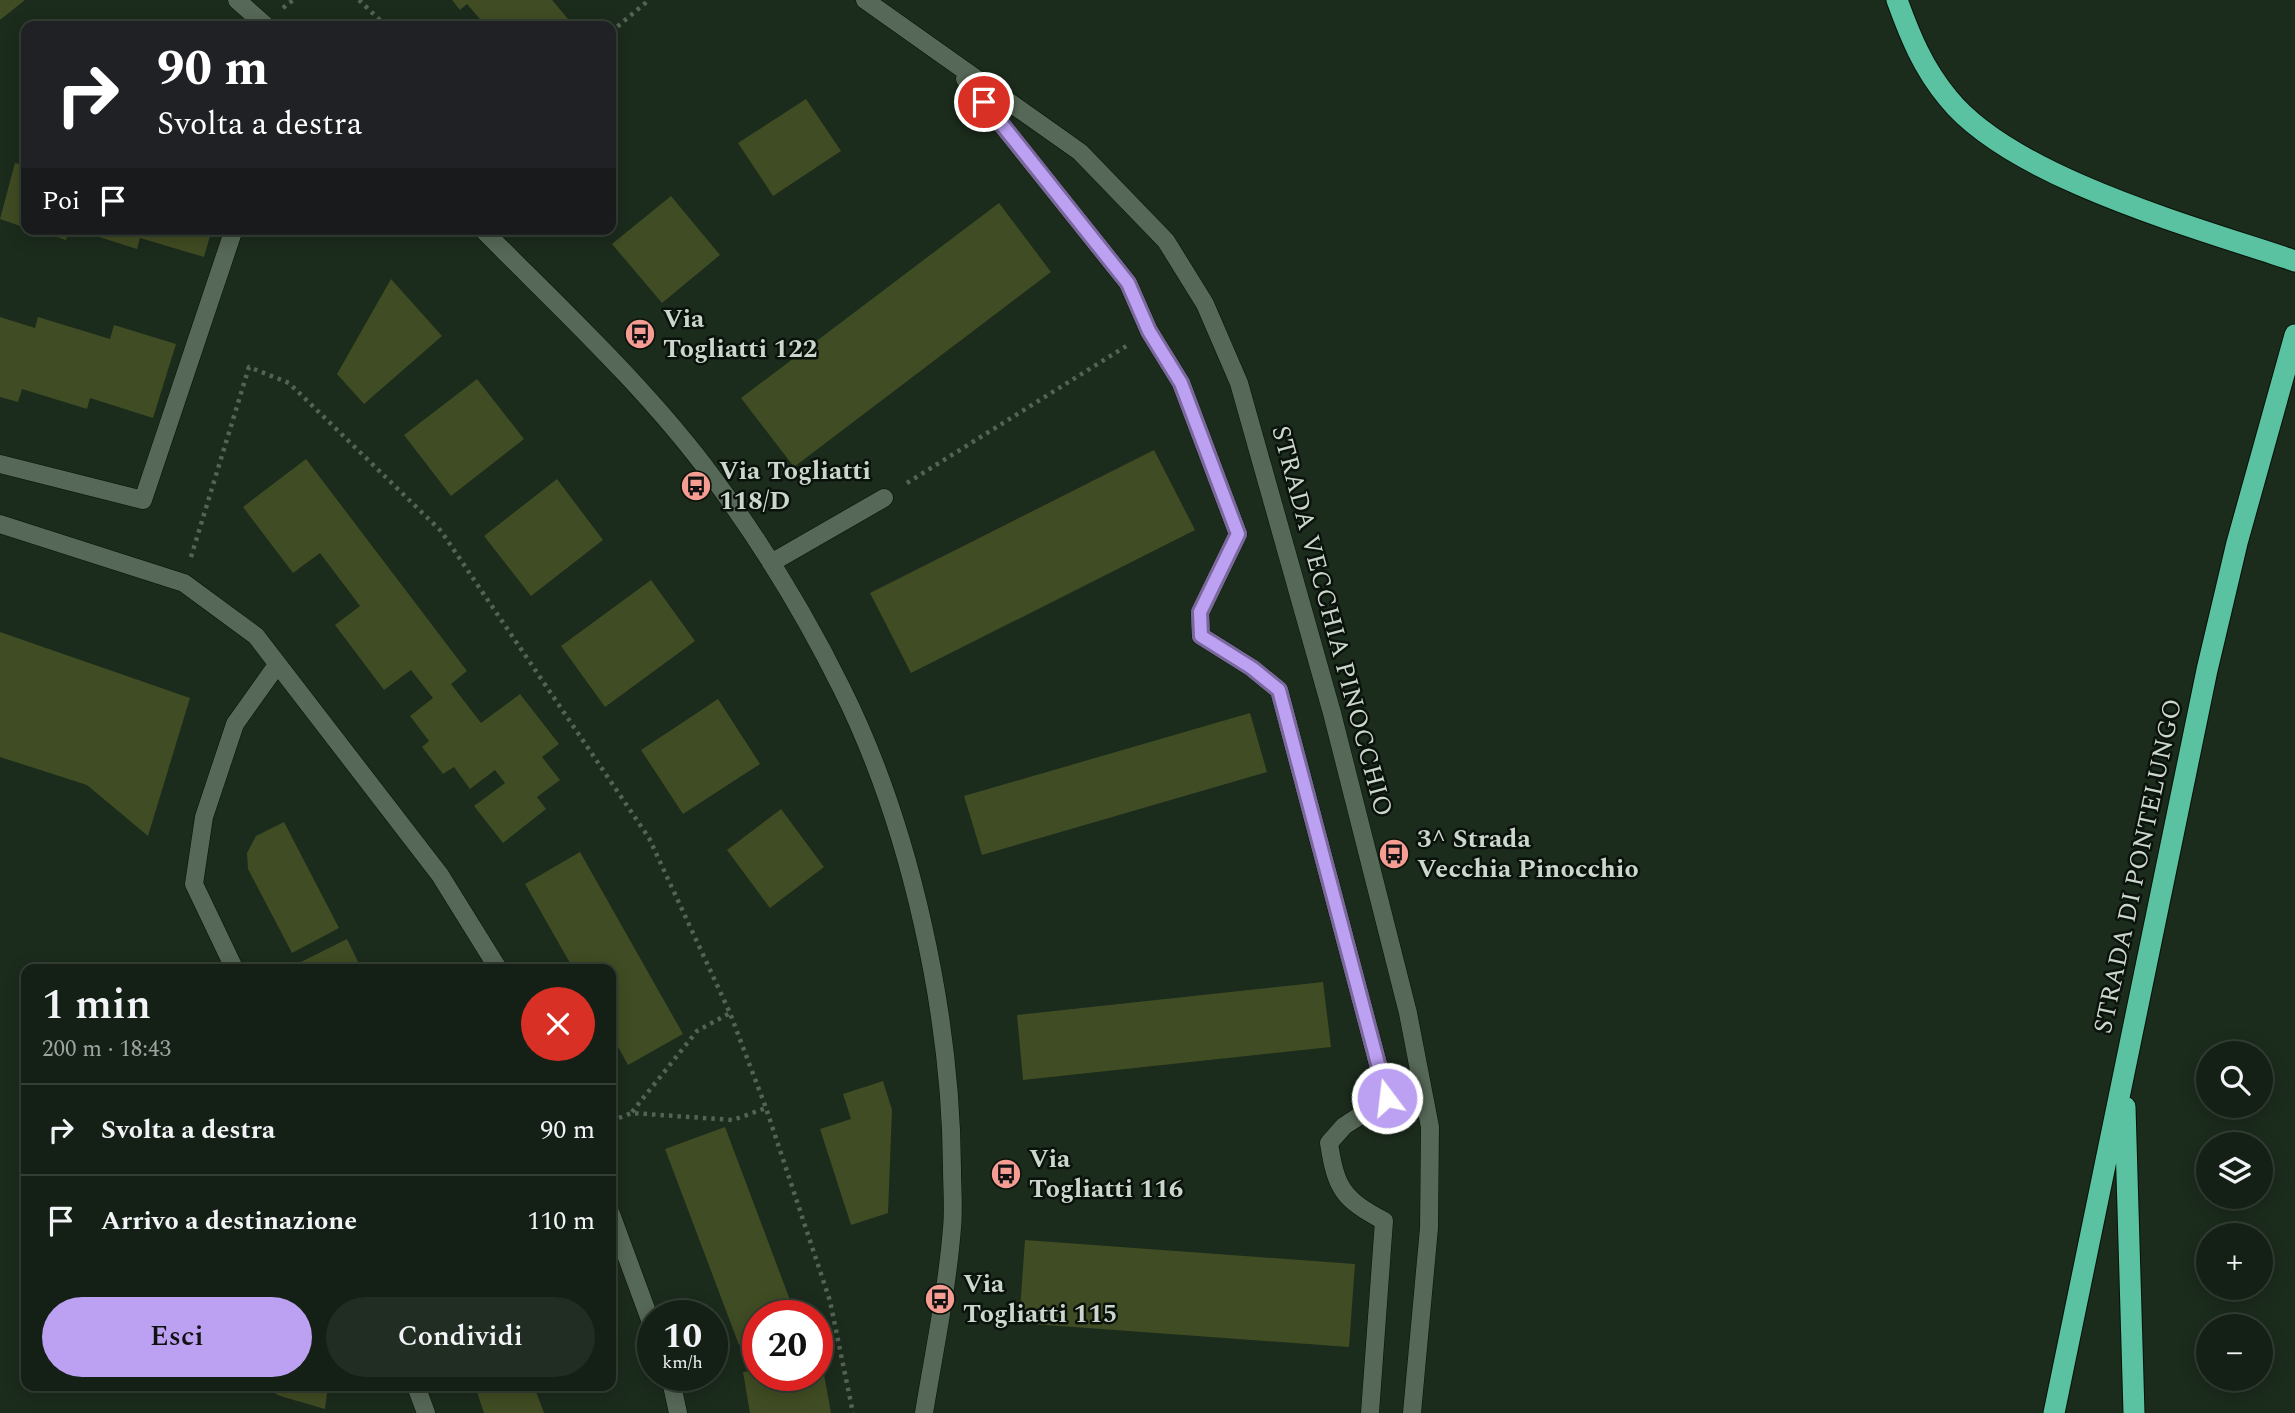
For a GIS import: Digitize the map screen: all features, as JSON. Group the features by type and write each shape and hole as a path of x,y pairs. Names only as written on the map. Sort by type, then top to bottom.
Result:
{"highway":[{"path":"1897,0 1915,50 1949,100 1997,143 2043,167 2140,209 2295,261"},
{"name":"STRADA DI PONTELUNGO","path":"2053,1413 2207,670 2280,380 2295,335"},
{"path":"2124,1073 2134,1413"}],"street":[{"path":"237,0 260,21"},
{"name":"STRADA VECCHIA PINOCCHIO","path":"864,0 1080,152 1166,241 1205,304 1239,383 1332,713 1408,1013 1420,1089 1430,1127 1429,1228 1412,1413"},
{"path":"952,62 1128,283 1149,331 1181,383 1238,534 1200,612 1201,636 1252,668 1279,690 1387,1098"},
{"path":"0,464 143,500 232,235"},
{"path":"488,235 632,380 713,478 771,563 843,690 883,786 912,885 940,1006 952,1110 952,1226 924,1413"},
{"path":"771,563 884,498"},
{"path":"0,524 184,583 256,636 440,875 495,964"},
{"path":"232,964 194,884 204,817 235,724 277,664"},
{"path":"1370,1413 1384,1221 1352,1203 1334,1174 1329,1143 1344,1126 1387,1098 1420,1089"},
{"path":"616,1228 643,1300"},
{"path":"418,1391 426,1413"},
{"path":"673,1391 678,1413"}],"path":[{"path":"359,0 381,21"},
{"path":"616,28 649,0"},
{"path":"884,498 1149,331"},
{"path":"184,583 249,367 289,383 441,531 649,838 730,1013 766,1108 830,1301 853,1413"},
{"path":"632,1113 697,1031 730,1013"},
{"path":"616,1119 632,1113 733,1120 766,1108"}],"building":[{"path":"0,0 25,0 0,20"},
{"path":"452,0 552,0 570,21 482,21 467,4 460,10"},
{"path":"806,99 841,151 773,196 738,143"},
{"path":"15,163 21,165 21,226 0,219"},
{"path":"671,196 720,255 662,303 612,244"},
{"path":"999,203 1051,272 794,467 741,398"},
{"path":"51,235 67,235 66,240"},
{"path":"93,235 210,235 204,257 140,238 137,249"},
{"path":"391,279 442,336 364,404 337,374"},
{"path":"0,317 35,328 38,317 110,339 114,325 176,344 153,418 90,398 87,409 22,389 18,402 0,397"},
{"path":"477,379 524,439 451,496 404,435"},
{"path":"1154,450 1195,530 911,673 870,593"},
{"path":"306,459 467,671 451,684 481,723 520,694 559,744 542,757 560,780 537,797 546,809 503,843 474,806 505,783 495,770 470,789 454,767 443,774 422,747 429,741 410,716 433,698 411,670 384,690 335,625 360,606 320,553 293,573 243,507"},
{"path":"557,479 603,540 531,596 484,536"},
{"path":"651,580 695,641 605,707 561,646"},
{"path":"0,632 190,698 148,836 87,785 0,757"},
{"path":"718,699 760,764 683,814 641,750"},
{"path":"1250,713 1267,772 982,855 964,796"},
{"path":"781,809 824,867 770,908 727,850"},
{"path":"284,822 339,928 292,953 248,869 247,853 256,836"},
{"path":"580,852 683,1034 628,1065 616,1043 616,964 571,964 525,884"},
{"path":"347,939 359,964 297,964"},
{"path":"1323,982 1331,1047 1023,1080 1017,1015"},
{"path":"883,1081 892,1110 888,1213 851,1225 820,1129 851,1119 843,1094"},
{"path":"725,1127 790,1300 742,1300 742,1344 739,1345 728,1316 728,1300 722,1300 665,1149"},
{"path":"1025,1240 1355,1264 1349,1347 1019,1323"},
{"path":"271,1391 327,1391 325,1409"},
{"path":"477,1391 536,1391 544,1413 484,1413"},
{"path":"746,1391 827,1391 831,1413 750,1413"}],"place":[{"name":"Via Togliatti 122","path":"640,334"},
{"name":"Via Togliatti 118/D","path":"696,486"},
{"name":"3^ Strada Vecchia Pinocchio","path":"1394,854"},
{"name":"Via Togliatti 116","path":"1006,1174"},
{"name":"Via Togliatti 115","path":"940,1299"}],"route":[{"path":"984,102 1128,283 1149,331 1181,383 1238,534 1200,612 1201,636 1252,668 1279,690 1387,1098"}]}
